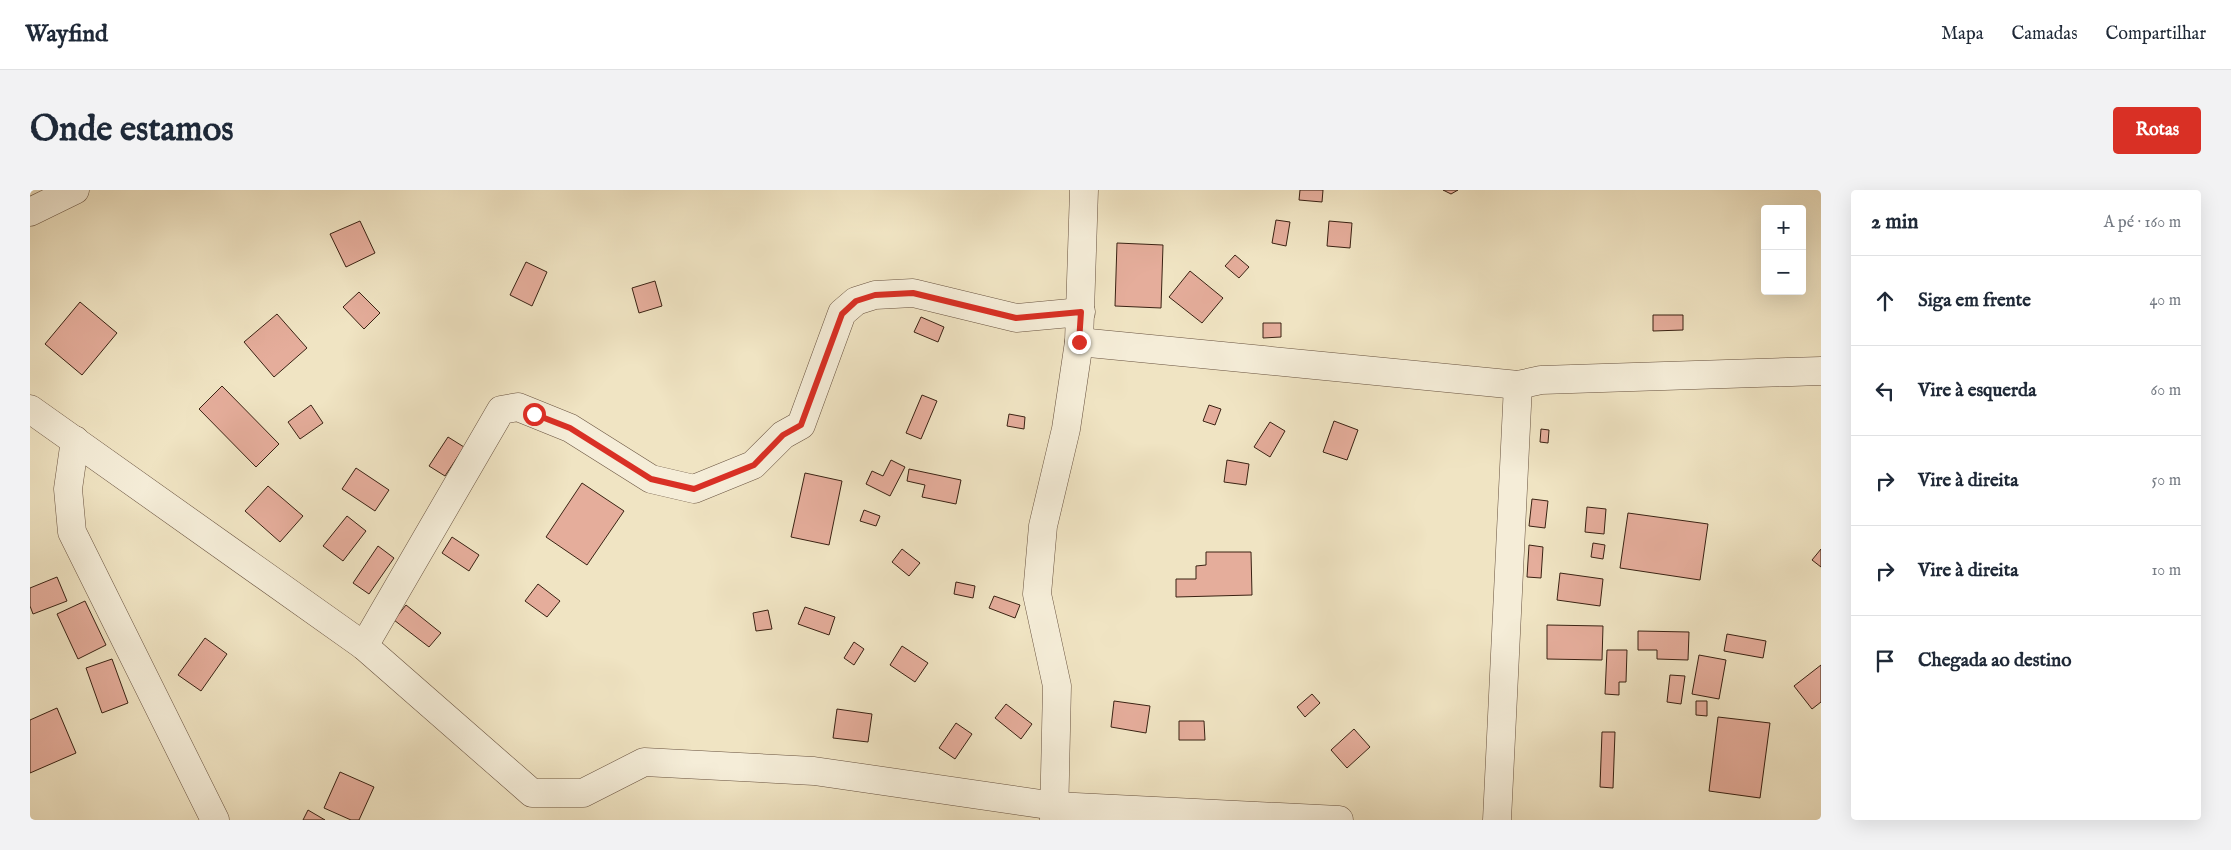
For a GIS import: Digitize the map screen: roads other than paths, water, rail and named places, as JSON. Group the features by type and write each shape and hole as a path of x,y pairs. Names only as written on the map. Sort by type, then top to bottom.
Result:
{"street":[{"path":"30,212 75,190"},
{"path":"1055,813 1057,686 1037,594 1043,526 1066,429 1079,342 1084,190"},
{"path":"364,646 501,410 518,407 570,428 651,479 694,489 754,465 783,435 801,425 842,314 856,301 875,295 913,293 1016,318 1081,312"},
{"path":"1079,342 1518,385 1541,380 1821,371"},
{"path":"1497,820 1518,385"},
{"path":"30,409 364,646 532,793 583,793 644,762 814,771 1055,813 1339,820"},
{"path":"75,440 68,489 72,532 215,820"}]}
